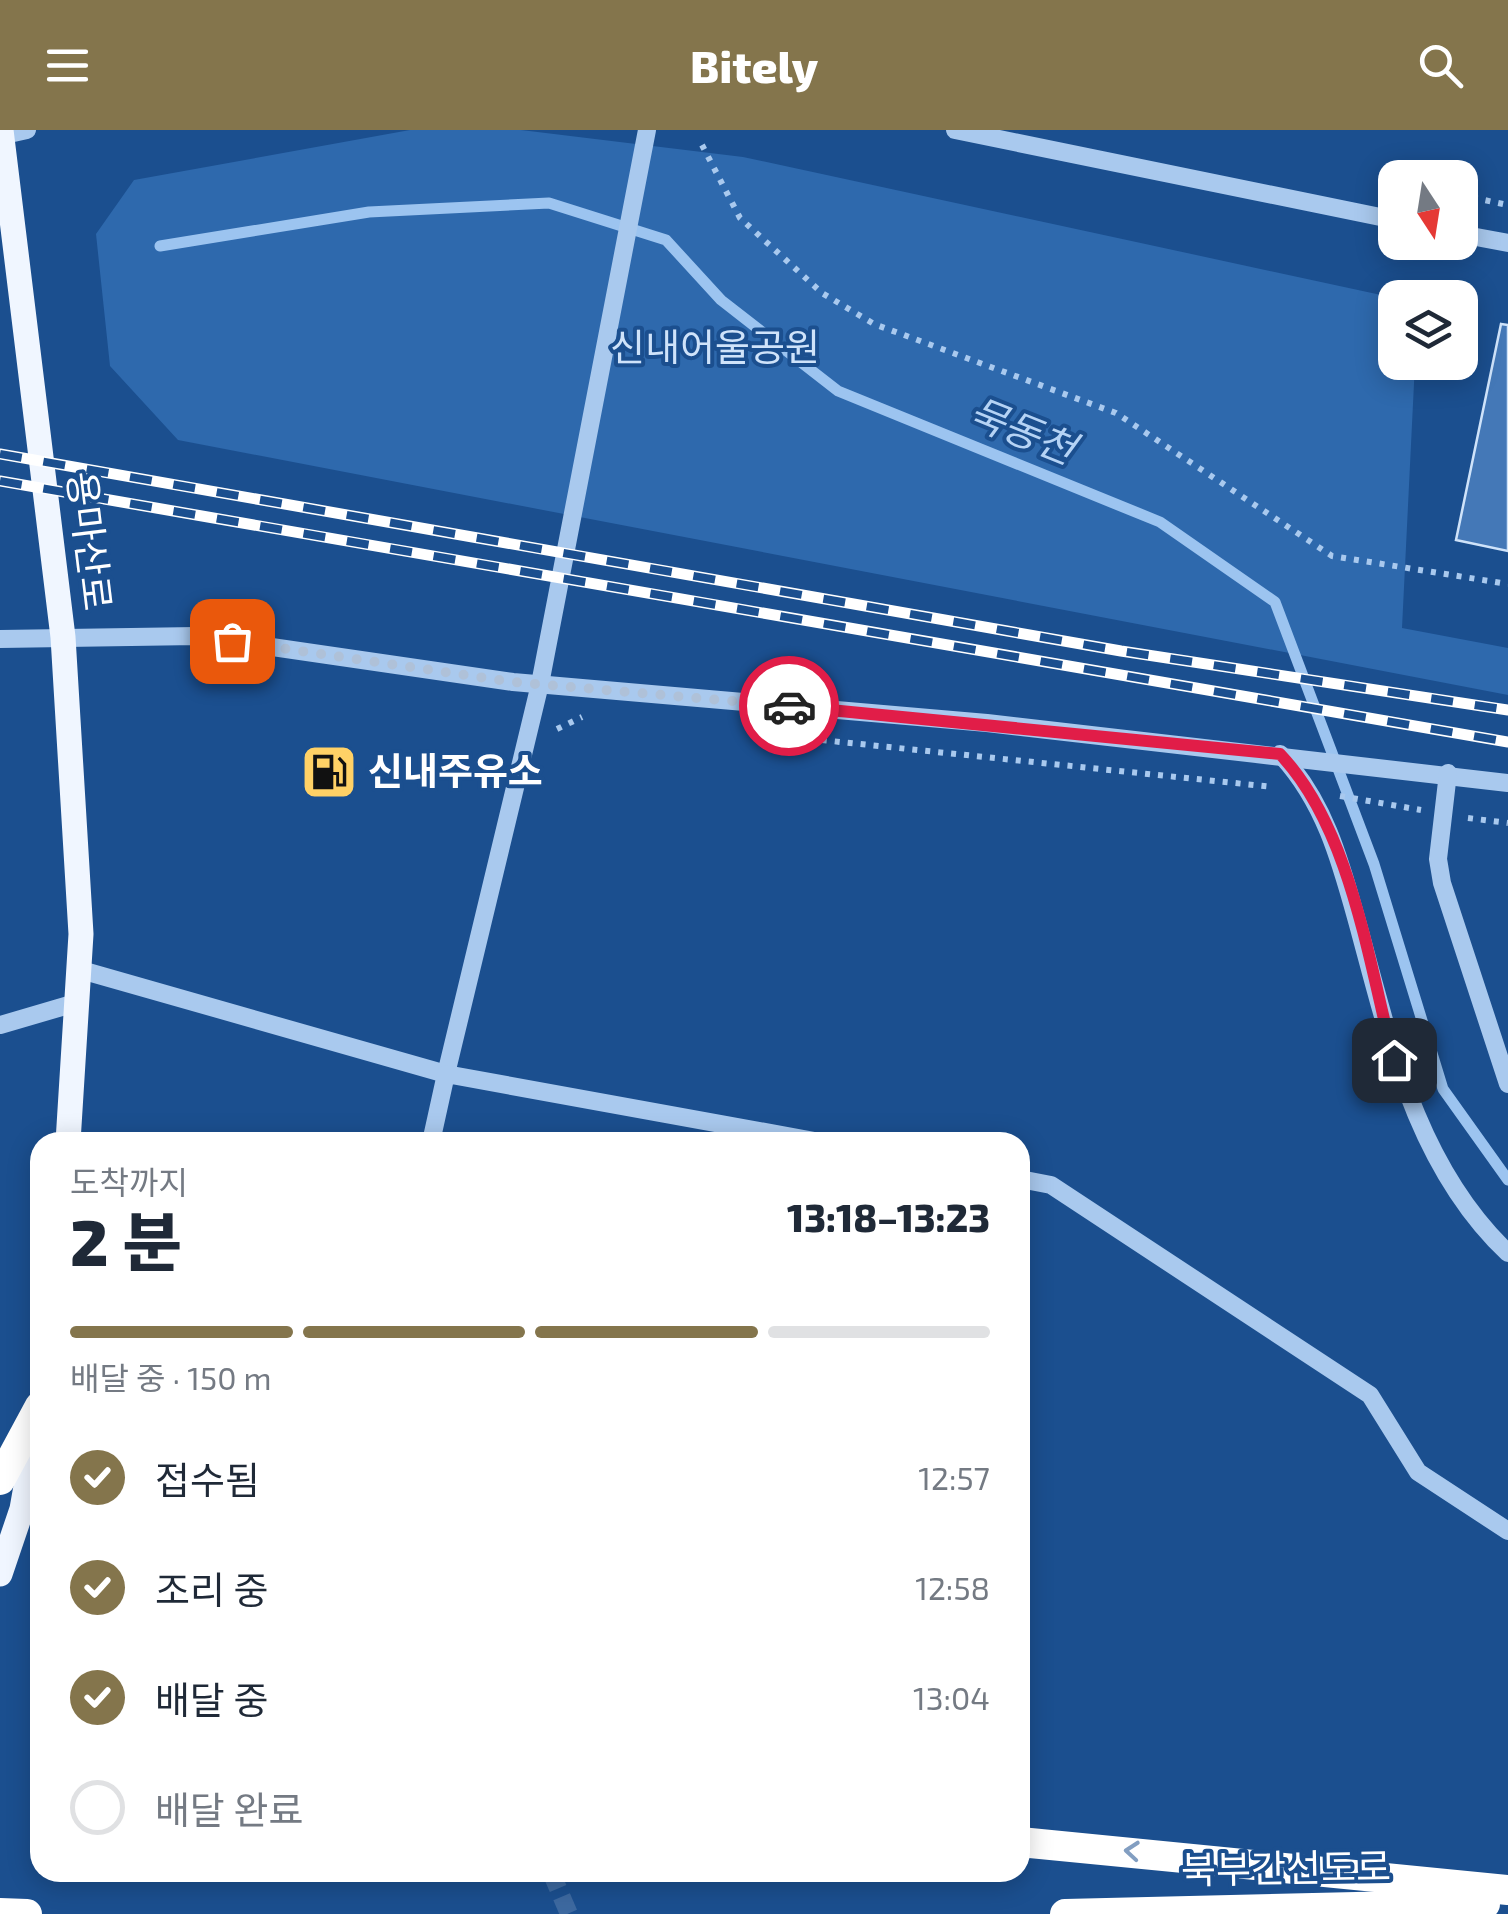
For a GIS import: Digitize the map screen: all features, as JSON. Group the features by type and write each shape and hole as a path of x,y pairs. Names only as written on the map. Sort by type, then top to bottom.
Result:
{"highway":[{"path":"0,1480 30,1424"},
{"path":"1030,1843 1508,1890"},
{"name":"북부간선도로","path":"1065,1914 1508,1904"},
{"path":"0,1913 28,1914"}],"main road":[{"name":"용마산로","path":"1,134 63,637 81,970 69,1132"},
{"path":"0,1574 22,1508 30,1462"}],"street":[{"path":"1,134 27,130"},
{"path":"955,130 1378,217"},
{"path":"433,1132 540,684 646,131"},
{"path":"1478,238 1508,244"},
{"path":"0,639 196,636 540,684 1280,754 1508,783"},
{"path":"1280,754 1309,791 1338,851 1394,1060 1418,1119 1470,1215 1508,1253"},
{"path":"1448,773 1438,858 1442,883 1508,1084"},
{"path":"81,970 446,1074 765,1132"},
{"path":"0,1024 78,1002"},
{"path":"1030,1181 1050,1185 1370,1395 1418,1472 1508,1531"}],"path":[{"path":"702,144 740,218 822,293 874,324 1116,413 1332,556 1508,584"},
{"path":"1478,199 1508,205"},
{"path":"556,729 578,717 598,719"},
{"path":"768,734 1309,791 1412,809"}],"green space":[{"name":"신내어울공원","path":"410,130 521,130 743,157 1378,294 1378,380 1414,380 1402,628 1508,648 1508,695 178,440 110,366 96,234 134,180"}],"building":[{"path":"1501,324 1508,325 1508,551 1456,540"}],"waterway":[{"name":"묵동천","path":"160,246 369,212 549,203 666,240 721,300 838,391 1160,522 1275,602 1374,864 1443,1089 1508,1180"}],"tunnel":[{"path":"555,1882 569,1914"}],"railway":[{"path":"0,454 1121,651 1508,710"},
{"path":"0,481 1508,742"}],"way so far":[{"path":"232,641 513,682 789,706"}],"place":[{"name":"신내주유소","path":"329,772"}],"route":[{"path":"789,706 1280,754 1300,776 1325,818 1338,851 1394,1060"}]}
